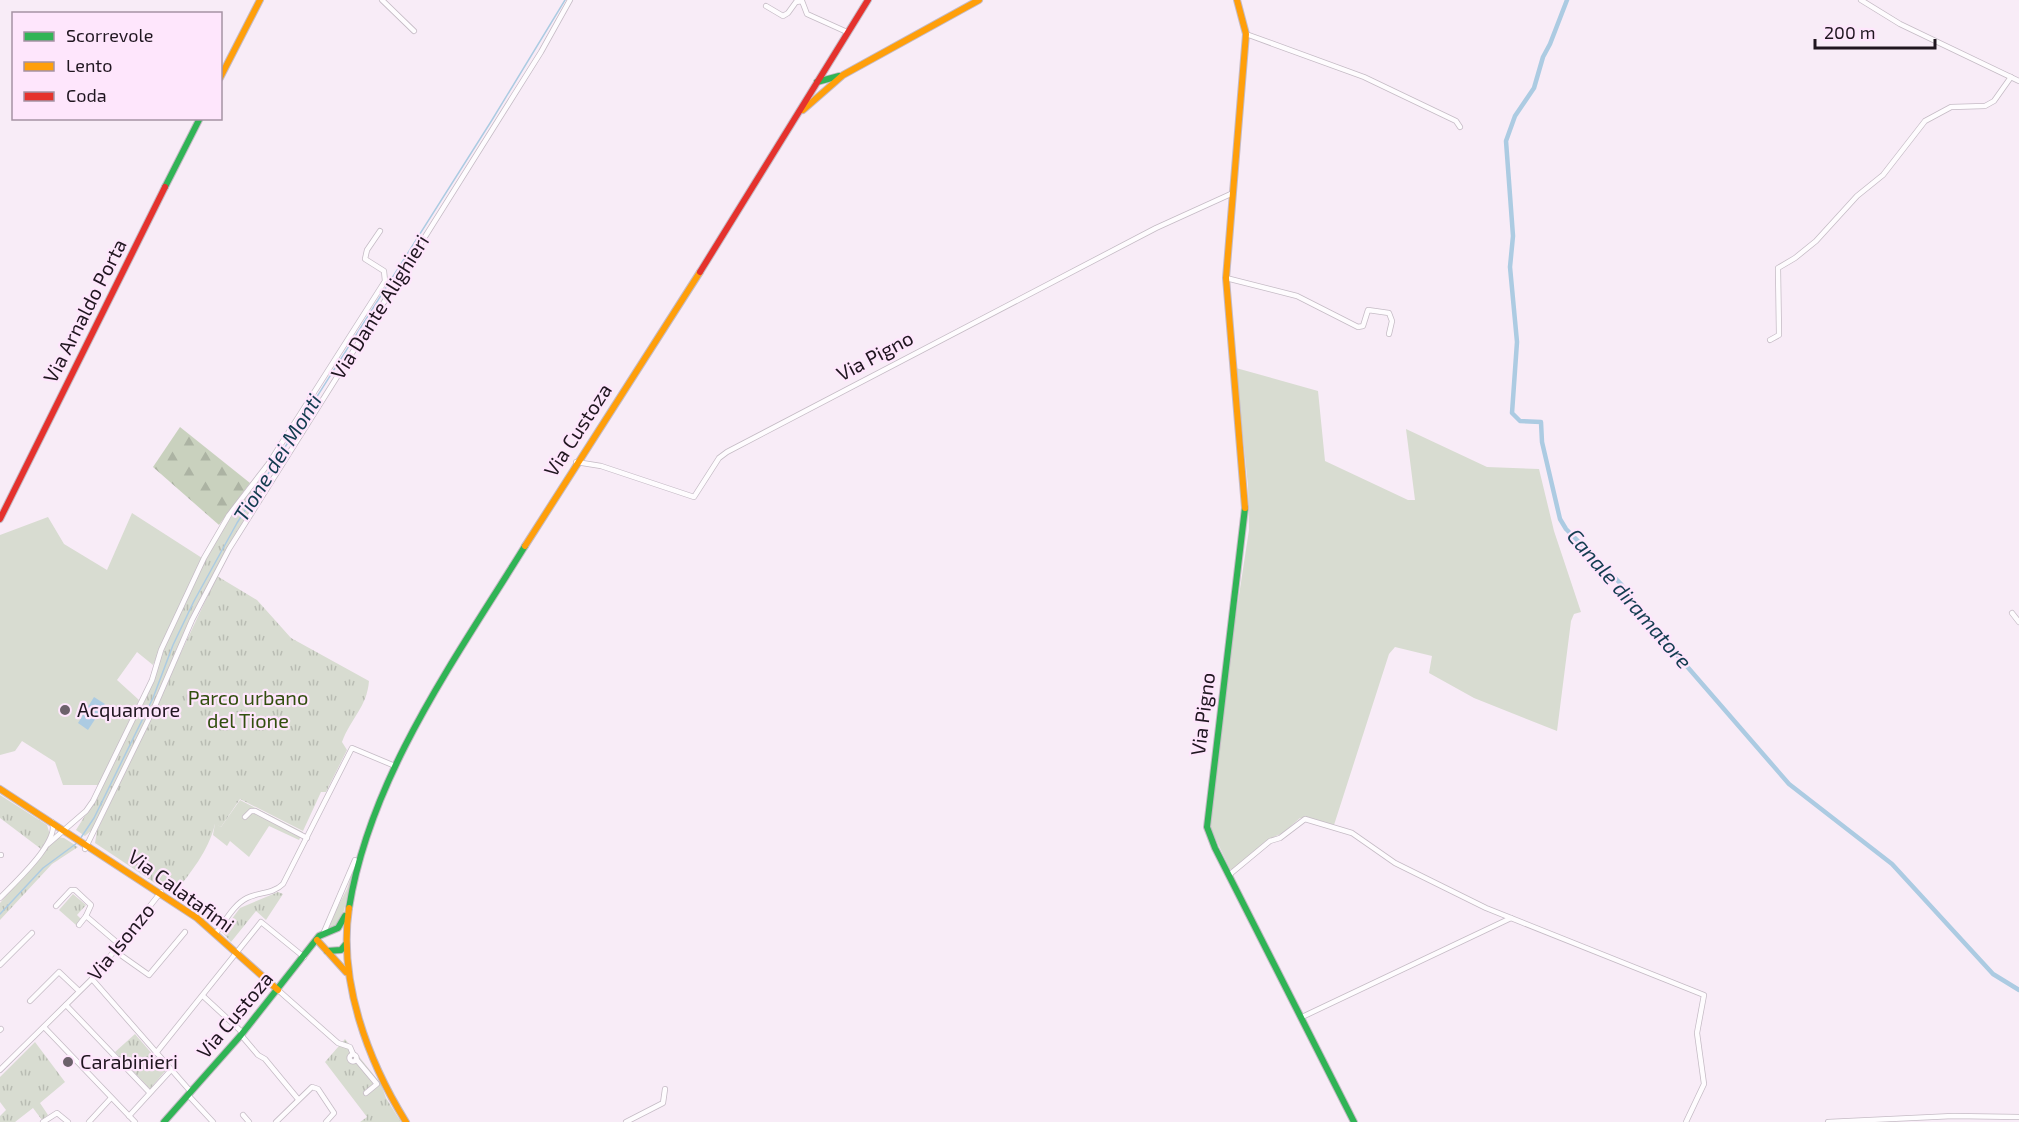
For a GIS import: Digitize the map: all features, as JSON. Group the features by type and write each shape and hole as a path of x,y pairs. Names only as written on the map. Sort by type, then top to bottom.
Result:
{"street":[{"path":"222,74 260,0"},
{"path":"382,0 414,32"},
{"name":"Via Dante Alighieri","path":"87,847 154,708 192,620 229,549 529,72 570,0"},
{"name":"Via Custoza","path":"164,1122 242,1034 317,940 342,925 369,832 423,716 576,462 688,290 868,0"},
{"path":"791,124 839,76 979,0"},
{"name":"Via Pigno","path":"1237,0 1246,34 1226,278 1246,516 1207,827 1354,1122"},
{"path":"1861,0 1900,24 2019,81"},
{"path":"766,6 783,16 796,2 802,1 807,14 848,32"},
{"path":"1246,34 1398,91 1456,121 1460,127"},
{"path":"825,68 839,76"},
{"path":"816,82 839,76"},
{"path":"1770,340 1779,335 1778,268 1816,241 1857,196 1883,175 1925,121 1951,107 1985,106 1994,101 2011,77"},
{"path":"816,82 823,86 829,84"},
{"name":"Via Arnaldo Porta","path":"0,519 199,120"},
{"name":"Via Pigno","path":"576,462 601,466 694,497 727,452 1156,228 1233,193"},
{"path":"0,898 48,844 86,811 93,801 152,680 161,650 204,558 229,515 254,485 385,281 386,273 365,259 367,250 380,231"},
{"path":"1226,278 1297,296 1358,327 1363,326 1368,310 1389,313 1392,321 1389,334"},
{"path":"2012,613 2019,622"},
{"path":"215,934 238,904 249,897 275,890 283,884 352,748 395,766"},
{"name":"Via Calatafimi","path":"0,789 87,847 161,892 215,934 278,990"},
{"path":"245,817 251,811 255,811 307,838"},
{"path":"1229,875 1270,841 1285,835 1305,819 1352,833 1395,863 1486,909 1513,917 1704,995 1697,1033 1704,1084 1686,1122"},
{"path":"48,844 54,830 52,822"},
{"name":"Via Custoza","path":"327,932 355,860"},
{"path":"56,906 73,889 91,904 79,925"},
{"name":"Via Isonzo","path":"0,1070 92,979 161,892"},
{"name":"Via Custoza","path":"352,896 346,944 353,988"},
{"path":"86,916 120,945"},
{"path":"1302,1017 1513,917"},
{"path":"156,1053 261,922 305,956 313,949 341,950 346,944 340,936 327,932"},
{"path":"115,951 149,975 185,932"},
{"path":"0,965 32,933"},
{"path":"317,940 344,968 353,988 382,1081 406,1122"},
{"name":"Via Isonzo","path":"30,1001 59,972 79,991"},
{"path":"92,979 213,1122"},
{"path":"278,990 338,1043 347,1045 377,1084 366,1093"},
{"path":"203,996 242,1034 298,1099"},
{"path":"66,1005 149,1092"},
{"path":"44,1027 135,1122"},
{"path":"129,1116 171,1071"},
{"path":"276,1122 309,1088 316,1088 334,1113 326,1122"},
{"path":"626,1122 663,1103 665,1089"},
{"path":"89,1122 111,1098"},
{"path":"43,1122 57,1113 68,1122"},
{"path":"243,1115 249,1122"},
{"path":"1828,1122 1953,1116 2019,1117"}],"green space":[{"path":"1236,368 1318,391 1325,461 1408,500 1415,500 1406,429 1487,467 1539,469 1554,531 1581,612 1574,614 1571,621 1557,731 1474,698 1429,673 1432,656 1395,647 1389,654 1334,825 1300,818 1283,833 1269,839 1235,869 1230,869 1210,827 1224,693 1249,530 1248,486"},
{"path":"180,427 250,483 219,525 153,467"},
{"path":"261,478 268,483 233,538 191,616 159,692 93,829 85,836 76,830 123,742 183,604 205,560 231,518"},
{"path":"132,513 202,558 153,665 137,652 117,680 139,700 99,785 63,785 55,762 22,741 15,751 0,755 0,535 48,517 64,544 107,570"},
{"name":"Parco urbano del Tione","path":"217,576 257,600 291,638 369,681 368,690 342,742 347,750 326,792 321,792 303,831 240,799 221,827 215,824 203,853 173,895 95,843 97,831"},
{"path":"0,795 47,825 50,835 41,849 0,818"},
{"path":"240,800 303,832 299,840 269,826 249,857 230,841 227,846 213,835 215,823 221,827"},
{"path":"57,837 64,838 78,847 52,864 0,920 0,903"},
{"path":"362,840 343,914 335,927 329,929 328,926 347,889"},
{"path":"278,892 283,894 266,920 256,911 231,942 222,932 240,908"},
{"path":"73,894 86,905 77,915 81,919 76,925 59,910"},
{"path":"135,1034 166,1070 150,1089 115,1052"},
{"path":"345,1039 381,1084 386,1098 401,1122 360,1122 367,1117 325,1062"},
{"path":"35,1042 65,1082 40,1103 48,1115 42,1120 33,1108 15,1122 0,1122 0,1116 6,1110 0,1102 0,1077"}],"water":[{"path":"94,697 105,704 88,730 78,723"}],"waterway":[{"name":"Tione dei Monti","path":"80,839 94,818 153,698 173,645 194,601 237,523 492,120 565,0"},
{"name":"Canale diramatore","path":"1567,0 1543,57 1534,88 1515,116 1506,141 1513,236 1510,267 1517,342 1512,413 1520,421 1541,422 1542,442 1560,519 1566,529 1621,584 1658,633 1789,784 1892,864 1993,974 2019,990"},
{"name":"Tione dei Monti","path":"0,914 43,868 77,843"}],"traffic: fast":[{"path":"817,82 839,76"},
{"path":"165,187 199,120"},
{"path":"1245,508 1207,827 1215,848 1354,1122"},
{"path":"349,908 360,859 376,812 396,765 445,675 525,546"},
{"path":"164,1122 241,1035 319,936 338,928 345,916"},
{"path":"327,951 341,950 346,944"}],"traffic: slow":[{"path":"222,74 260,0"},
{"path":"803,110 843,75 979,0"},
{"path":"1237,0 1246,34 1226,278 1245,508"},
{"path":"525,546 700,272"},
{"path":"0,789 197,918 278,990"},
{"path":"349,908 348,964 359,1020 368,1047 406,1122"},
{"path":"317,940 346,972"}],"traffic: jam":[{"path":"700,272 868,0"},
{"path":"0,519 165,187"}],"place":[{"name":"Acquamore","path":"65,710"},
{"name":"Carabinieri","path":"68,1062"}]}
